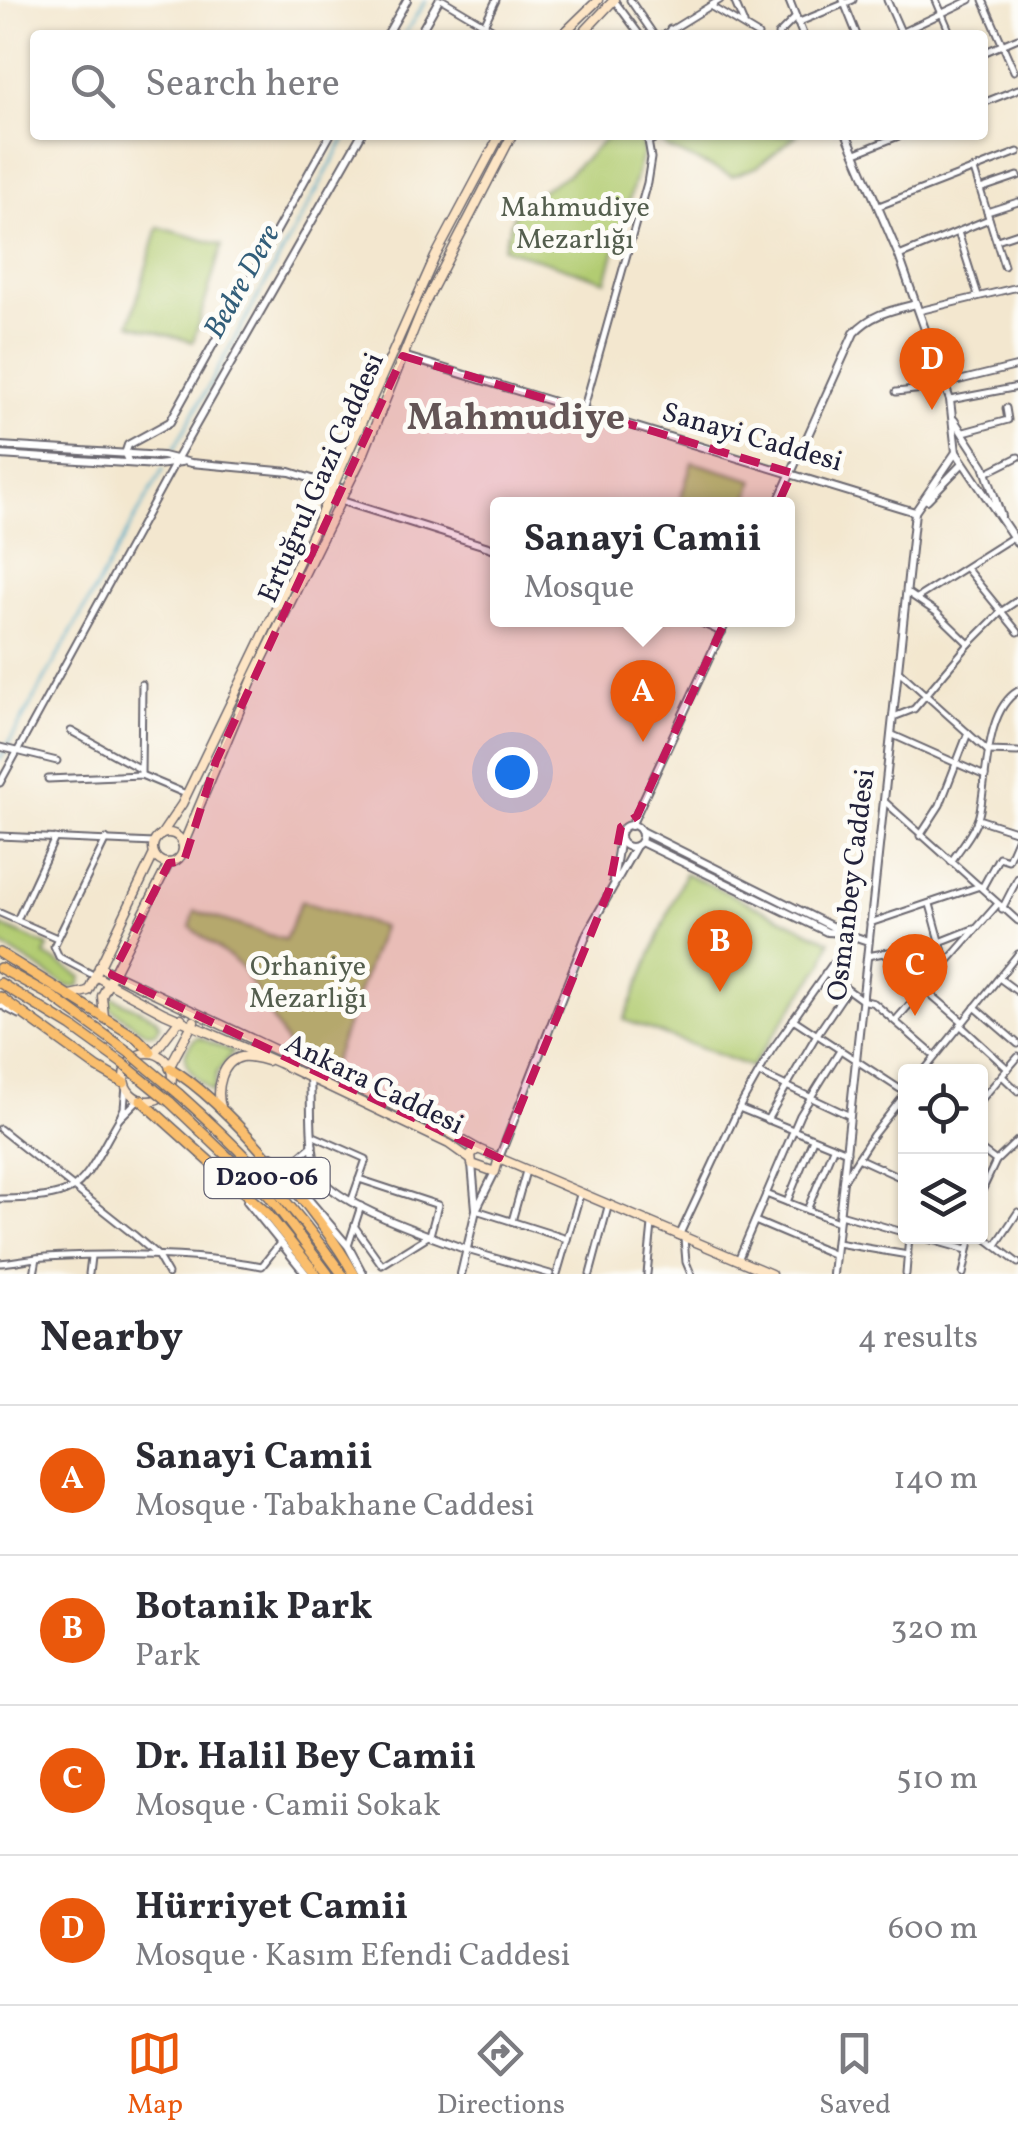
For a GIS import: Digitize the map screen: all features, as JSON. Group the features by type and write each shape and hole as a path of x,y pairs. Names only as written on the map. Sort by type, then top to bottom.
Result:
{"highway":[{"path":"0,952 137,1038 152,1053"},
{"name":"D200-06","path":"0,968 50,995 130,1053 270,1196 328,1274"},
{"name":"D200-06","path":"0,984 72,1027 243,1151 304,1220 342,1274"},
{"path":"0,997 125,1084"},
{"path":"170,1067 240,1130 324,1226 354,1274"},
{"path":"140,1100 267,1213 316,1274"}],"main road":[{"path":"567,30 598,0"},
{"path":"587,30 614,0"},
{"name":"Ertuğrul Gazi Caddesi","path":"161,835 186,794 329,497 435,257 497,140"},
{"name":"Ertuğrul Gazi Caddesi","path":"183,845 254,676 346,490 445,262 509,140"},
{"path":"393,352 403,356"},
{"path":"70,995 88,990 154,854 154,843 161,835 174,834 183,845 180,858 168,863 154,854"},
{"path":"104,1017 102,996 168,863"},
{"name":"Ankara Caddesi","path":"97,971 180,1020 449,1144 484,1171 495,1172"},
{"name":"Ankara Caddesi","path":"110,980 185,1009 526,1170"},
{"path":"152,1053 185,1009"},
{"path":"170,1067 152,1053 142,1053 125,1068 125,1084 140,1100 164,1095 172,1082 170,1067 197,1015"},
{"path":"229,1119 220,1105 218,1090 231,1062 239,1057 280,1063"},
{"path":"471,1161 478,1149"},
{"path":"495,1172 499,1158"},
{"path":"495,1172 526,1170 771,1274"}],"street":[{"path":"390,30 407,0"},
{"path":"422,30 441,0 493,30"},
{"path":"484,25 496,0"},
{"path":"614,0 636,30"},
{"path":"630,0 651,30"},
{"path":"670,29 720,0"},
{"path":"734,0 746,26"},
{"path":"789,0 800,30"},
{"path":"784,30 796,20 853,0"},
{"path":"886,0 898,30"},
{"path":"936,0 949,30"},
{"path":"908,30 970,0"},
{"path":"983,0 1014,71"},
{"path":"844,2 854,30"},
{"path":"710,6 751,30"},
{"path":"988,51 1018,38"},
{"path":"988,101 1018,89"},
{"path":"129,463 128,444 170,422 327,140"},
{"path":"0,783 13,752 359,140"},
{"path":"583,411 647,182 648,140"},
{"path":"850,140 880,206 950,400 956,452 1015,540 916,598"},
{"path":"856,153 888,140"},
{"path":"880,206 1018,152"},
{"path":"974,170 1004,266"},
{"path":"980,189 1018,176"},
{"path":"899,256 1018,202"},
{"path":"958,232 978,295"},
{"path":"996,241 1018,233"},
{"path":"781,497 854,332 863,322 882,313 1018,287"},
{"name":"Sanayi Caddesi","path":"403,356 916,512"},
{"path":"896,392 1018,366"},
{"path":"950,400 1018,386"},
{"path":"964,432 1008,420 1006,408"},
{"path":"954,419 978,454 1006,527"},
{"path":"956,452 970,440"},
{"path":"0,446 126,454 290,472 346,490"},
{"name":"Osmanbey Caddesi","path":"836,1269 855,1058 916,512 956,452"},
{"path":"916,512 962,464 978,454"},
{"path":"0,455 129,463 178,461"},
{"path":"986,473 1018,458"},
{"path":"329,497 490,548"},
{"path":"966,568 1018,632"},
{"path":"908,593 936,612 969,644"},
{"path":"896,716 909,714 969,644 1018,600"},
{"path":"711,627 722,632"},
{"path":"609,890 622,830 632,826 724,627"},
{"path":"900,672 988,751 1018,752"},
{"path":"140,772 142,684"},
{"path":"950,862 978,820 988,751 1001,708 1018,691"},
{"path":"71,731 186,794"},
{"path":"920,836 940,806 968,733"},
{"path":"893,735 985,776"},
{"path":"0,747 57,761"},
{"path":"48,779 140,772"},
{"path":"884,801 1018,921"},
{"path":"870,923 981,887 999,856 1008,860 1018,834 978,820"},
{"path":"632,826 868,941"},
{"path":"499,1158 580,951 609,890 638,844 640,831"},
{"path":"620,836 625,845 638,844 827,932 850,934"},
{"path":"0,837 154,843"},
{"path":"17,920 54,838"},
{"path":"97,971 59,958 54,950 106,839"},
{"path":"896,1021 999,907 1018,878"},
{"path":"747,893 751,884"},
{"path":"930,904 946,963"},
{"path":"0,913 57,938"},
{"path":"867,956 940,942 976,928"},
{"path":"690,1274 682,1237 740,1108 850,934"},
{"path":"883,953 1008,1069"},
{"path":"929,1064 1018,954"},
{"path":"825,973 862,1000 874,1003 935,1056"},
{"path":"999,978 1018,992"},
{"path":"767,1120 784,1087 848,990"},
{"path":"0,1005 50,1031"},
{"path":"975,1008 1018,1044"},
{"path":"793,1019 898,1088"},
{"path":"738,1260 809,1098 839,1052"},
{"path":"988,1092 1018,1057"},
{"path":"759,1073 850,1116"},
{"path":"1002,1076 1018,1091"},
{"path":"310,1078 320,1177 351,1202 467,1250 550,1274 568,1239 580,1195"},
{"path":"0,1199 49,1198 75,1189 119,1119 124,1108 125,1084"},
{"path":"119,1119 140,1100"},
{"path":"844,1180 898,1104"},
{"path":"740,1108 847,1152"},
{"path":"0,1128 157,1256 168,1274"},
{"path":"240,1130 298,1184 348,1246 364,1274"},
{"path":"787,1202 813,1139"},
{"path":"284,1169 314,1140"},
{"path":"314,1140 366,1159 351,1202"},
{"path":"988,1177 996,1161 1018,1140"},
{"path":"807,1210 833,1147"},
{"path":"987,1154 996,1161"},
{"path":"858,1158 898,1176"},
{"path":"471,1161 476,1210"},
{"path":"298,1184 317,1165"},
{"path":"512,1221 526,1170"},
{"path":"461,1274 476,1210 495,1172"},
{"path":"224,1173 306,1274"},
{"path":"359,1179 438,1205 430,1235 382,1265 379,1274"},
{"path":"766,1194 807,1210 898,1233"},
{"path":"348,1246 361,1206"},
{"path":"590,1274 608,1206"},
{"path":"476,1210 568,1239"},
{"path":"996,1245 1018,1212"},
{"path":"754,1221 836,1269"},
{"path":"647,1274 652,1225"},
{"path":"354,1226 382,1265"},
{"path":"988,1240 1017,1259"},
{"path":"257,1274 282,1241"},
{"path":"836,1243 908,1254"},
{"path":"906,1274 909,1244"},
{"path":"943,1244 967,1250"},
{"path":"963,1274 969,1244"},
{"path":"0,1263 36,1258 157,1256 262,1266"},
{"path":"89,1274 91,1257"},
{"path":"34,1274 36,1258"}],"highlighted area":[{"path":"403,356 792,473 637,816 621,827 609,890 499,1158 112,975 169,863 184,861 216,761"}],"green space":[{"name":"Mahmudiye Mezarlığı","path":"605,140 642,140 643,152 606,281 503,248 517,205 568,174"},
{"name":"Mahmudiye Mezarlığı","path":"661,140 791,140 757,167 732,176 667,148"},
{"path":"158,227 222,245 193,342 130,324"},
{"path":"692,462 754,480 749,497 681,497"},
{"path":"685,873 830,941 823,964 751,1067 624,1020"},
{"name":"Orhaniye Mezarlığı","path":"301,901 382,927 331,1068 292,1053 241,966 190,927 195,911 285,940"},
{"path":"0,925 48,946 45,955 82,977 79,987 69,987 0,944"},
{"path":"114,998 156,1018 160,1025 156,1033 146,1033 110,1008 108,999"},
{"path":"198,1037 233,1052 217,1073 213,1093 193,1074 186,1060 186,1052"}],"waterway":[{"name":"Bedre Dere","path":"407,30 426,0"},
{"name":"Bedre Dere","path":"174,449 344,140"},
{"name":"Bedre Dere","path":"0,759 163,469"}],"place":[{"name":"Hürriyet Camii","path":"932,410"},
{"name":"Sanayi Camii","path":"643,742"},
{"name":"Botanik Park","path":"720,992"},
{"name":"Dr. Halil Bey Camii","path":"915,1016"}],"district":[{"name":"Mahmudiye","path":"516,419"}]}
